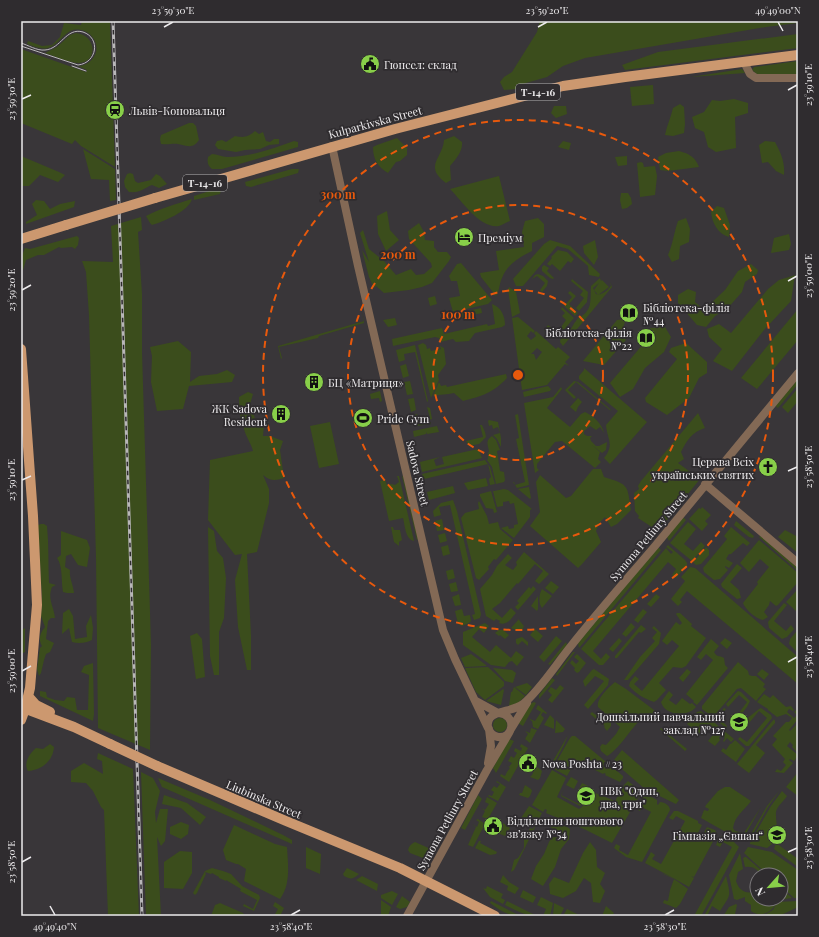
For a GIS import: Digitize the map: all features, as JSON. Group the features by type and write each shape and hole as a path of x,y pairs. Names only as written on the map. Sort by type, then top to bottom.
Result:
{"main road":[{"name":"Kulparkivska Street","path":"21,239 332,146 563,86 798,55"},
{"path":"21,350 32,501 37,606 21,720"},
{"path":"26,693 36,705 62,718 74,727"},
{"name":"Liubinska Street","path":"23,708 74,727 157,766 286,822 400,868 495,916"}],"street":[{"path":"744,62 750,74 756,78 798,78"},
{"name":"Sadova Street","path":"332,146 358,266 443,630 488,729"},
{"name":"Symona Petliury Street","path":"407,916 487,770 532,695 798,373"},
{"path":"705,484 798,563"},
{"name":"Symona Petliury Street","path":"498,713 519,707 532,695"},
{"path":"475,701 498,713 506,715 511,723 510,731 504,736 493,735 488,729 490,719 498,713"},
{"name":"Symona Petliury Street","path":"487,770 491,754 488,729"}],"green space":[{"path":"82,21 110,21 115,167 81,146 75,140 72,144 21,123 21,49 86,72 87,70 78,66 87,64 92,60 96,52 96,43 87,32 82,30 73,30 48,48 40,48 27,44 28,41 42,46 52,45 60,37 64,23 81,25"},
{"path":"540,21 798,21 798,23 766,27 585,58 563,66 547,77 519,85 517,89 504,90 500,82 504,77 512,72 537,32"},
{"path":"76,33 88,38 91,43 92,54 85,62 71,62 45,53 57,47 70,35"},
{"path":"798,34 798,48 625,70 622,65 658,52"},
{"path":"798,61 798,75 758,75 752,70 754,67"},
{"path":"742,69 745,73 691,77"},
{"path":"653,85 654,104 632,106 630,87"},
{"path":"734,99 748,103 748,113 735,117 736,148 716,152 708,147 704,132 695,128 692,117 704,112 712,100 720,101"},
{"path":"680,104 684,107 684,133 673,136 665,135 673,108"},
{"path":"554,106 566,106 567,114 556,118 551,113"},
{"path":"189,123 193,123 196,126 199,140 195,145 161,144 161,135"},
{"path":"255,131 259,134 263,132 266,141 270,142 274,139 279,139 279,144 269,145 260,149 236,152 218,149 215,145 217,141 222,140 226,142 235,136 241,137 250,135"},
{"path":"454,136 462,142 462,145 459,155 450,166 451,180 446,183 439,177 435,167 444,140"},
{"path":"397,138 407,148 407,155 400,161 396,162 388,173 377,163 374,156 373,147"},
{"path":"294,141 298,142 298,147 222,169 212,169 208,164 208,157 212,154 227,157 244,156 269,150"},
{"path":"563,141 571,143 569,150 558,147"},
{"path":"765,141 775,142 782,158 784,175 776,171 768,162 762,163 759,145"},
{"path":"83,149 115,169 116,200 110,201 109,180 91,179"},
{"path":"679,151 692,156 699,167 668,171 660,170 658,157 666,153"},
{"path":"21,156 65,175 58,182 40,175 29,186 21,186"},
{"path":"627,156 627,165 618,166 615,157"},
{"path":"637,163 643,163 644,167 655,166 657,176 655,195 640,197"},
{"path":"292,169 299,169 298,173 251,187 246,186 245,182"},
{"path":"127,174 133,174 135,181 138,183 151,180 156,174 160,176 167,184 159,188 152,185 139,191 129,192 125,187 124,181"},
{"path":"499,176 510,221 499,226 492,226 478,219 450,189"},
{"path":"219,188 221,190 220,194 194,200 194,196"},
{"path":"621,193 628,193 631,198 632,204 627,208 622,209 620,200"},
{"path":"192,199 186,208 181,212 157,224 152,225 146,216 163,208"},
{"path":"36,200 44,201 50,209 60,204 75,201 74,207 26,224 26,222 37,215 32,204"},
{"path":"717,206 724,208 730,225 729,237 725,236 716,228 711,212"},
{"path":"387,211 390,230 399,240 386,251 378,234 377,216"},
{"path":"141,217 142,230 138,232 142,294 142,352 151,645 150,750 98,728 96,557 89,315 86,272 82,261 113,262 111,226"},
{"path":"538,218 544,224 544,237 532,243 532,251 510,265 504,273 496,296 481,277 480,273 499,270 496,251 524,247 522,232 525,221"},
{"path":"686,218 690,229 689,242 680,246 679,259 672,262 668,255 678,221"},
{"path":"419,223 424,232 425,240 434,241 434,247 438,252 447,252 451,257 449,261 432,283 422,287 384,293 376,286 374,288 369,277 362,250 369,262 360,233 363,230 369,249 384,261 396,275 411,269 416,275 424,274 432,267 431,263 409,239 408,231"},
{"path":"789,234 791,244 789,250 771,253 774,238"},
{"path":"77,236 79,238 78,245 75,249 72,247 59,247 44,255 38,255 26,260 23,270 21,269 21,258 25,248 30,249"},
{"path":"550,240 570,246 600,274 599,277 589,275 588,266 568,249 557,246 523,286 516,286 513,279 544,244"},
{"path":"595,240 598,257 594,265 584,253 583,246"},
{"path":"558,250 567,252 574,259 571,263 568,261 560,271 552,264 550,266 547,264"},
{"path":"461,263 492,300 488,304 453,312 449,298 460,296 457,281 451,281 449,276 457,264"},
{"path":"751,264 758,270 757,274 745,282 742,292 727,309 715,316 706,327 697,325 678,303 678,295 688,289 696,292 695,302 703,309 725,290 738,271"},
{"path":"544,265 549,268 547,271 554,278 553,279 542,271 542,267"},
{"path":"538,274 543,276 548,281 547,286 542,292 540,290 545,283 537,276 532,279"},
{"path":"795,275 791,301 764,330 732,371 713,361 722,349 709,337 707,329 719,324 731,333 768,289 779,280"},
{"path":"600,278 601,281 602,280 609,287 599,294 610,288 610,282 612,287 563,346 560,342 561,338 588,309 590,305 591,286"},
{"path":"572,279 588,292 587,302 579,311 576,308 584,298 580,295 583,291 571,281"},
{"path":"509,287 516,292 520,313 512,317 508,289"},
{"path":"570,291 576,296 569,304 578,313 575,316 564,306 572,297 568,293"},
{"path":"435,296 437,304 430,306 428,298"},
{"path":"492,304 498,307 503,315 505,325 502,327 475,333 469,341 456,342 453,339 440,342 439,338 435,337 393,346 392,339 442,328 444,334 487,324 488,326 495,324"},
{"path":"562,307 574,318 561,333 559,330 566,320 562,316 565,313 561,309"},
{"path":"481,308 482,313 468,316 467,311"},
{"path":"798,309 798,340 757,389 741,378"},
{"path":"465,312 466,317 451,320 450,315"},
{"path":"518,317 535,331 533,333 531,331 527,336 531,340 536,336 534,333 536,331 556,349 558,347 570,357 565,362 569,366 565,364 547,385 522,390 512,318","holes":["537,348 542,352 536,360 534,354 531,354"]},
{"path":"395,318 397,325 388,327 383,320"},
{"path":"626,319 622,331 626,340 604,365 583,361 617,320"},
{"path":"364,321 364,323 319,336 318,338 279,347 281,359 278,346"},
{"path":"548,325 560,334 557,338 553,338 544,330"},
{"path":"665,327 671,337 664,352 645,368 633,389 620,397 610,383 650,336 650,328"},
{"path":"178,341 191,352 190,382 199,376 217,374 227,370 235,375 232,382 189,386 183,409 157,411 151,382 152,356 150,347"},
{"path":"423,343 426,345 427,349 430,348 431,351 441,349 440,346 444,348 446,364 438,375 439,380 431,398 418,345"},
{"path":"686,343 707,362 707,373 699,378 689,398 667,415 646,402 645,398 677,359 669,352 671,348"},
{"path":"415,345 427,402 415,352 404,354 405,360 399,362 396,350"},
{"path":"406,364 409,376 403,378 400,366"},
{"path":"584,368 647,422 610,464 604,458 610,446 606,425 618,411 579,379 579,376"},
{"path":"506,374 507,378 497,387 487,393 463,401 454,393 433,396 439,382 441,386 446,385 447,387"},
{"path":"798,378 798,384 778,408 774,405"},
{"path":"410,381 413,394 407,395 404,382"},
{"path":"574,381 578,382 611,411 576,382 568,390 576,397 574,399 565,390"},
{"path":"548,386 551,389 550,391 524,397 523,392"},
{"path":"561,387 562,389 547,408 570,427 581,414 585,412 591,416 599,423 604,433 600,427 596,430 590,426 584,431 584,434 587,436 592,436 590,438 591,441 596,446 607,442 606,450 602,453 592,445 600,452 598,459 601,462 595,468 562,441 555,442 537,464 537,468 539,470 535,473 524,403 553,397"},
{"path":"798,388 798,401 788,413 782,407"},
{"path":"380,391 382,401 380,402 379,398 371,399 370,394"},
{"path":"248,392 253,394 250,404 257,424 264,425 263,436 270,436 283,441 280,450 284,478 273,480 263,475 269,489 269,503 257,552 247,554 251,670 247,670 238,627 235,580 242,554 235,555 208,520 210,460 253,451 246,435 240,409 239,397"},
{"path":"414,398 416,410 411,412 408,399"},
{"path":"578,398 582,402 576,412 570,407"},
{"path":"427,407 430,408 432,419 427,421 431,422 431,424 416,426 412,416 417,414 419,420 430,418"},
{"path":"698,413 705,428 693,434 688,440 681,452 684,459 678,463 700,479 658,531 638,518 639,516 635,511 634,493 639,489 638,486 641,481"},
{"path":"518,414 529,485 517,488 515,485 525,482 516,439 519,438 515,415"},
{"path":"489,420 498,422 501,438 501,447 493,435 500,433 498,427 493,429 492,425 489,426"},
{"path":"330,422 339,464 319,468 310,426"},
{"path":"480,425 482,425 486,437 479,444 469,446 466,441 483,437"},
{"path":"437,426 439,432 427,434 426,432 426,434 414,437 413,431"},
{"path":"492,436 496,440 500,450 497,451 500,471 504,472 505,480 504,482 496,484 492,467 487,460 489,452 488,440"},
{"path":"478,449 482,458 422,472 420,462 440,457 434,460 436,466 444,464 442,457"},
{"path":"485,460 488,464 424,479 422,474"},
{"path":"488,464 495,484 490,485 489,479 491,477"},
{"path":"593,469 601,469 604,477 619,482 626,487 629,495 631,510 617,524 611,527 605,517 599,523 596,531 601,542 578,568 530,526 540,512 536,482 540,475 566,498 571,496"},
{"path":"397,476 399,476 414,541 407,535 403,518 389,521 380,481 385,480 387,485 395,485 399,482"},
{"path":"402,476 404,477 417,540"},
{"path":"486,478 488,486 468,490 464,483"},
{"path":"453,486 455,493 429,500 427,492"},
{"path":"529,487 531,498 530,499 518,489"},
{"path":"504,489 508,490 532,509 530,510 530,517 514,538 501,528 508,526 509,529 514,528 514,525 518,524 514,503 510,504 509,501 503,502 503,506 497,507 493,491"},
{"path":"491,491 497,512 494,513 493,509 486,508 480,496 480,494"},
{"path":"453,500 457,511 481,614 480,618 474,620 472,615 475,614 450,505 439,507 441,515 434,517 433,511 441,503"},
{"path":"479,501 487,516 489,524 498,522 500,529 513,540 496,560 494,559 488,567 489,569 479,580 476,578 461,518 465,513 479,509"},
{"path":"702,507 711,515 705,521 708,524 702,531 689,519 699,508 701,509"},
{"path":"683,517 686,520 669,541 667,537"},
{"path":"442,519 444,530 437,531 435,521"},
{"path":"736,521 754,536 753,538 749,537 734,525"},
{"path":"688,522 696,529 684,544 693,551 701,542 705,546 692,561 670,543"},
{"path":"41,524 47,526 49,583 56,585 52,587 50,595 55,618 51,618 48,621 46,639 54,643 50,652 46,654 39,676 37,669 40,648 42,646 40,636 45,627 41,616 42,599 38,525"},
{"path":"208,527 214,531 217,551 223,558 226,578 224,618 219,632 219,675 214,675 210,656"},
{"path":"391,527 393,527 394,530 400,530 402,540 399,542 399,546 394,542"},
{"path":"731,527 750,543 747,546 743,543 731,554 729,554 726,559 733,563 729,568 725,566 728,570 720,579 714,580 704,572 703,568 727,539 724,536"},
{"path":"785,530 798,537 798,553 778,537"},
{"path":"61,531 87,540 90,548 87,567 78,565 71,554 66,556 65,567 70,570 74,593 63,592 61,569 57,558 61,555"},
{"path":"445,533 447,541 440,543 438,535"},
{"path":"761,536 798,568 798,571 759,537"},
{"path":"759,540 798,573 798,582 778,605 776,606 770,601 764,612 768,617 763,620 757,618 751,613 743,603 769,567 760,559 749,572 740,563"},
{"path":"448,545 450,554 443,556 441,547"},
{"path":"668,545 685,560 687,565 676,578 672,575 676,569 668,562 593,651 601,659 606,653 610,657 603,665 599,665 581,649 666,548 671,554 673,552 666,547"},
{"path":"658,547 661,550 579,648 578,643"},
{"path":"706,547 709,550 709,555 701,564 696,565 693,562"},
{"path":"524,552 549,574 539,584 535,581 543,571 535,564 500,603 492,609 502,618 511,608 516,613 511,619 502,624 496,619 494,621 486,616 480,589 508,554 512,558 505,565 513,570 517,565 516,562"},
{"path":"737,564 742,568 730,582 739,590 741,598 737,599 722,587 721,584"},
{"path":"690,567 695,568 798,657 798,684 687,591 680,600 682,602 678,606 671,599 685,581 681,577"},
{"path":"453,569 455,578 448,580 446,571"},
{"path":"551,581 559,587 553,594 545,588"},
{"path":"456,582 458,591 451,592 449,584"},
{"path":"533,586 536,589 518,610 515,607 519,603 517,601 529,587 531,589"},
{"path":"542,589 552,596 542,608 539,598"},
{"path":"798,589 798,608 796,611 786,602"},
{"path":"459,594 461,605 455,606 452,597"},
{"path":"656,594 660,597 651,607 647,604"},
{"path":"538,596 538,609 537,611 531,606"},
{"path":"784,603 787,605 774,621 786,631 791,625 794,629 787,637 782,639 769,628 768,622"},
{"path":"69,609 73,616 75,639 87,637 86,626 91,615 93,628 92,640 82,643 72,642 69,628 62,634 63,613"},
{"path":"462,609 464,616 470,615 471,621 462,626 458,624 455,611"},
{"path":"643,609 647,612 638,623 634,620"},
{"path":"680,613 692,624 691,626 706,638 686,666 682,668 673,667 659,683 666,690 654,702 644,698 629,686 630,682 635,676 639,679 634,684 642,691 679,646 672,640 667,645 662,641 676,622 680,625 682,623 676,614"},
{"path":"519,619 524,626 522,631 511,628"},
{"path":"485,623 489,626 484,633 479,629 472,637 490,652 496,645 511,658 516,651 524,657 517,666 512,661 505,667 491,665 463,645 463,632"},
{"path":"631,623 635,627 626,637 622,634"},
{"path":"641,625 646,629 641,633 639,632 617,658 615,658 615,656"},
{"path":"654,626 661,633 659,644 628,680 624,680 640,657 655,641 652,638 657,632 652,628"},
{"path":"25,628 25,652 21,654 21,631"},
{"path":"535,629 543,636 538,642 530,635"},
{"path":"499,630 503,630 509,635 505,639 500,635 499,636 495,633"},
{"path":"797,631 798,653 789,644 790,639"},
{"path":"197,633 202,639 205,677 196,679 190,636"},
{"path":"556,636 562,641 544,662 539,657"},
{"path":"522,637 528,642 528,646 522,641 518,645 516,643 516,639"},
{"path":"619,638 622,641 613,652 609,649"},
{"path":"725,638 732,643 727,649 720,643"},
{"path":"711,639 719,646 714,652 715,654 724,658 725,665 728,668 697,705 686,694 713,660 706,654 701,660 697,657"},
{"path":"566,642 567,645 550,665 548,664"},
{"path":"573,652 575,652 557,676 556,674"},
{"path":"471,654 486,666 465,667 461,658"},
{"path":"577,654 586,663 577,673 574,670 575,668 570,663 572,660 576,664 579,661 574,657"},
{"path":"738,662 748,671 749,675 756,676 765,684 763,687 766,689 756,701 741,688 737,689 713,717 702,709 702,706"},
{"path":"93,663 93,721 40,696 40,691 46,692 47,697 55,700 64,701 67,697 75,698 77,710 88,710 89,675 81,672 84,666"},
{"path":"488,667 504,682 504,686 485,700 476,692 465,668"},
{"path":"493,668 512,670 516,673 513,683 505,681"},
{"path":"594,669 609,679 608,685 588,709 584,705 604,681 595,676 585,687 583,681"},
{"path":"687,669 691,672 683,682 679,678"},
{"path":"762,669 769,674 764,680 757,674"},
{"path":"552,678 555,680 539,699 539,695"},
{"path":"615,682 658,713 654,717 650,713 639,721 618,747 607,756 601,751 600,747 602,744 606,745 620,727 598,707 598,704 604,693"},
{"path":"527,683 532,687 526,695 515,687"},
{"path":"560,685 564,688 552,703 548,700 552,695 548,691 551,687 556,690"},
{"path":"514,687 525,696 518,703 509,706 511,692"},
{"path":"503,689 501,705 486,701"},
{"path":"669,691 673,695 669,700 676,705 682,698 690,704 692,703 696,707 682,714 677,714 667,710 663,707 661,702"},
{"path":"738,691 750,701 740,716 738,714 747,702 739,695 728,707 726,704"},
{"path":"764,694 770,698 773,695 786,707 791,706 794,710 789,709 787,712 794,718 797,715 794,712 796,710 798,711 798,719 789,730 790,731 798,724 798,753 792,747 793,745 790,742 787,746 798,756 794,761 789,760 793,763 784,773 775,772 777,769 781,771 786,765 783,762 785,759 772,745 777,739 773,736 786,722 789,722 792,718 786,714 777,717 757,702"},
{"path":"534,702 536,703 523,726 518,723 530,704"},
{"path":"538,705 547,713 546,714 543,712 541,715 544,718 538,729 533,727 530,719 535,721 541,712 536,709"},
{"path":"724,708 726,709 719,718 727,726 726,728 715,719"},
{"path":"761,708 771,715 772,718 749,746 746,746 738,739 740,737 747,742 767,718 759,711 749,723 745,720"},
{"path":"701,711 722,729 719,733 723,730 734,739 731,742 727,738 724,742 723,741 725,738 721,734 719,738 720,740 715,746 708,741 716,731 711,727 706,731 702,728 701,731 704,734 702,736 687,724 697,712"},
{"path":"592,712 596,715 600,713 611,722 611,726 607,731 604,727 605,726 590,714"},
{"path":"550,715 554,719 554,729 544,725"},
{"path":"500,718 505,720 507,725 505,730 500,732 495,730 493,725 495,720"},
{"path":"774,719 775,723 756,745 765,753 749,773 737,764"},
{"path":"556,720 565,729 563,732 555,733"},
{"path":"531,728 537,730 530,743 525,739 528,734 525,731 530,733"},
{"path":"661,728 687,749 685,751 660,729"},
{"path":"568,735 552,767 550,766"},
{"path":"572,736 575,736 623,776 620,782 576,760 567,776 554,769 553,768"},
{"path":"509,739 514,741 496,773 493,768"},
{"path":"735,740 745,749 736,762 721,751 723,748 726,750"},
{"path":"50,744 54,747 53,752 46,764 38,769 28,771 26,765 28,758 36,748 43,749"},
{"path":"521,744 528,748 509,782 500,776 501,774 505,776 510,768 506,765 509,767 512,763 508,761 511,756 514,758 517,753 514,751 515,748 521,751"},
{"path":"622,750 679,800 676,804 645,789 616,764 614,760"},
{"path":"98,753 133,769 139,916 108,916 104,810 93,791 86,783 71,782 71,771 84,763 103,774 102,761 97,759"},
{"path":"536,766 542,771 538,780 530,777"},
{"path":"552,770 566,778 557,797 579,809 593,792 615,801 628,781 641,791 612,843 546,813 547,810 545,809 543,812 532,805"},
{"path":"141,772 153,778 160,791 155,812 156,823 160,809 168,809 165,841 161,846 157,837 161,916 146,916"},
{"path":"798,772 798,796 786,787"},
{"path":"571,777 578,781 574,789 566,785"},
{"path":"158,778 210,800 283,835 292,840 292,844 162,787"},
{"path":"497,781 506,787 498,801 488,796 492,796 494,792 491,790 494,786 497,788 500,784 496,782"},
{"path":"582,783 588,786 589,789 580,806 561,795 579,804 584,794 578,791"},
{"path":"525,785 532,791 528,798 519,795 522,793"},
{"path":"725,787 730,787 751,801 736,820 733,828 735,831 744,833 761,807 744,837 738,839 701,818 704,810 708,811 709,809 705,807 706,805 718,791"},
{"path":"780,790 768,807 749,841 748,839 767,806"},
{"path":"782,791 787,796 776,812 777,836 775,840 767,848 750,844 771,806"},
{"path":"164,795 187,803 206,817 200,825 181,808 162,804"},
{"path":"478,795 482,799 465,830 461,828"},
{"path":"644,795 648,795 657,800 658,805 660,802 665,803 670,810 642,862 626,857 614,848 616,844 620,846 619,850 628,855 651,812 642,807 640,811 636,809"},
{"path":"487,797 497,803 488,819 482,817 485,811 481,808 485,810 489,804 485,802"},
{"path":"529,806 542,813 514,870 511,872 514,860 518,858 524,848 524,840 530,828 533,829 537,821 528,816 526,820 521,818"},
{"path":"674,811 678,811 698,821 698,823 702,825 695,839 699,842 707,827 715,830 717,834 694,877 691,876 694,878 689,887 645,863 651,852 655,855 652,859 661,864 685,821 676,816 673,820 669,818"},
{"path":"548,817 560,822 570,829 569,839 561,849 555,867 543,886 531,879 536,866 555,832 546,824"},
{"path":"478,819 485,824 473,847 468,845 476,827 472,824 477,827 479,822 476,820"},
{"path":"181,822 189,825 188,834 181,839 170,834 170,827"},
{"path":"503,823 510,828 505,836 498,833 503,827"},
{"path":"234,825 275,844 287,847 287,881 284,893 280,899 244,881 246,869 238,864 226,860 223,850"},
{"path":"724,835 739,847 701,916 694,916 732,847 723,842 720,847 716,845 719,838"},
{"path":"479,841 497,852 496,854 490,855 475,848"},
{"path":"415,842 433,850 433,853 423,858 410,853 408,850 409,847"},
{"path":"590,842 596,850 597,867 605,873 600,884 605,891 600,903 593,902 591,883 584,878 576,891 563,898 550,894 549,884 554,877 569,883 583,853"},
{"path":"776,843 798,859 798,867 774,849"},
{"path":"306,847 321,854 320,874 306,868"},
{"path":"748,847 772,852 798,870 798,898 794,898 789,893 789,867 759,867 744,853"},
{"path":"180,851 192,852 192,873 183,889 164,888 164,862"},
{"path":"740,853 743,869 738,872 736,881 741,890 749,893 749,904 745,901 745,897 737,900 734,899 729,875"},
{"path":"746,857 758,867 745,867 743,858"},
{"path":"212,868 231,874 242,886 259,895 260,898 254,911 243,906 244,904 253,909 257,900 240,891 241,889 226,880 219,878 212,873 205,872 206,874 197,893 195,895 193,893 205,871"},
{"path":"347,868 359,874 352,878 344,876 343,874"},
{"path":"503,875 509,882 519,888 515,894 507,890 508,886 500,882"},
{"path":"362,876 378,884 377,891 356,880"},
{"path":"726,876 729,892 728,898 720,911 712,906 707,916 704,916"},
{"path":"674,879 688,889 680,904 676,908 663,903 664,900 668,901"},
{"path":"487,886 503,894 501,898 505,900 503,904 490,897 483,888 486,889"},
{"path":"523,890 536,897 533,903 520,897"},
{"path":"392,891 398,894 392,905 381,898 381,895"},
{"path":"402,896 410,902 407,907 400,909 396,907"},
{"path":"541,897 553,903 550,916 543,916 546,909 537,905"},
{"path":"381,900 391,907 388,916 381,916"},
{"path":"491,901 520,916 504,912 490,903"},
{"path":"507,901 537,916 525,914 505,905"},
{"path":"789,901 798,901 798,907 779,916 763,916 773,910 774,907 789,907"},
{"path":"275,902 284,908 280,916 274,916 278,909 273,906"},
{"path":"220,903 243,913 245,916 211,916 215,905"},
{"path":"554,903 564,908 560,916 553,916"},
{"path":"736,904 735,914 737,916 724,915 729,907"},
{"path":"606,906 614,913 612,916 602,916"},
{"path":"751,907 774,907 765,914 758,914 751,911"},
{"path":"567,909 581,916 563,916"}],"tram line":[{"path":"21,43 36,49 51,49 68,35 77,31 89,35 92,39 94,50 93,55 89,60 78,65 21,46"},
{"path":"72,66 86,71"}],"railway":[{"path":"113,21 142,916"}],"place":[{"name":"Гюнсел: склад","path":"370,64"},
{"name":"Львів-Коновальця","path":"115,110"},
{"name":"Преміум","path":"464,237"},
{"name":"Бібліотека-філія №44","path":"629,313"},
{"name":"Бібліотека-філія №22","path":"646,338"},
{"name":"БЦ «Матриця»","path":"314,382"},
{"name":"ЖК Sadova Resident","path":"281,414"},
{"name":"Pride Gym","path":"363,418"},
{"name":"Церква Всіх українських святих","path":"768,467"},
{"name":"Дошкільний навчальний заклад №127","path":"739,722"},
{"name":"Nova Poshta #23","path":"528,763"},
{"name":"НВК \"Один, два, три\"","path":"586,796"},
{"name":"Відділення поштового зв’язку №54","path":"493,826"},
{"name":"Гімназія „Євшан“","path":"777,835"}]}
